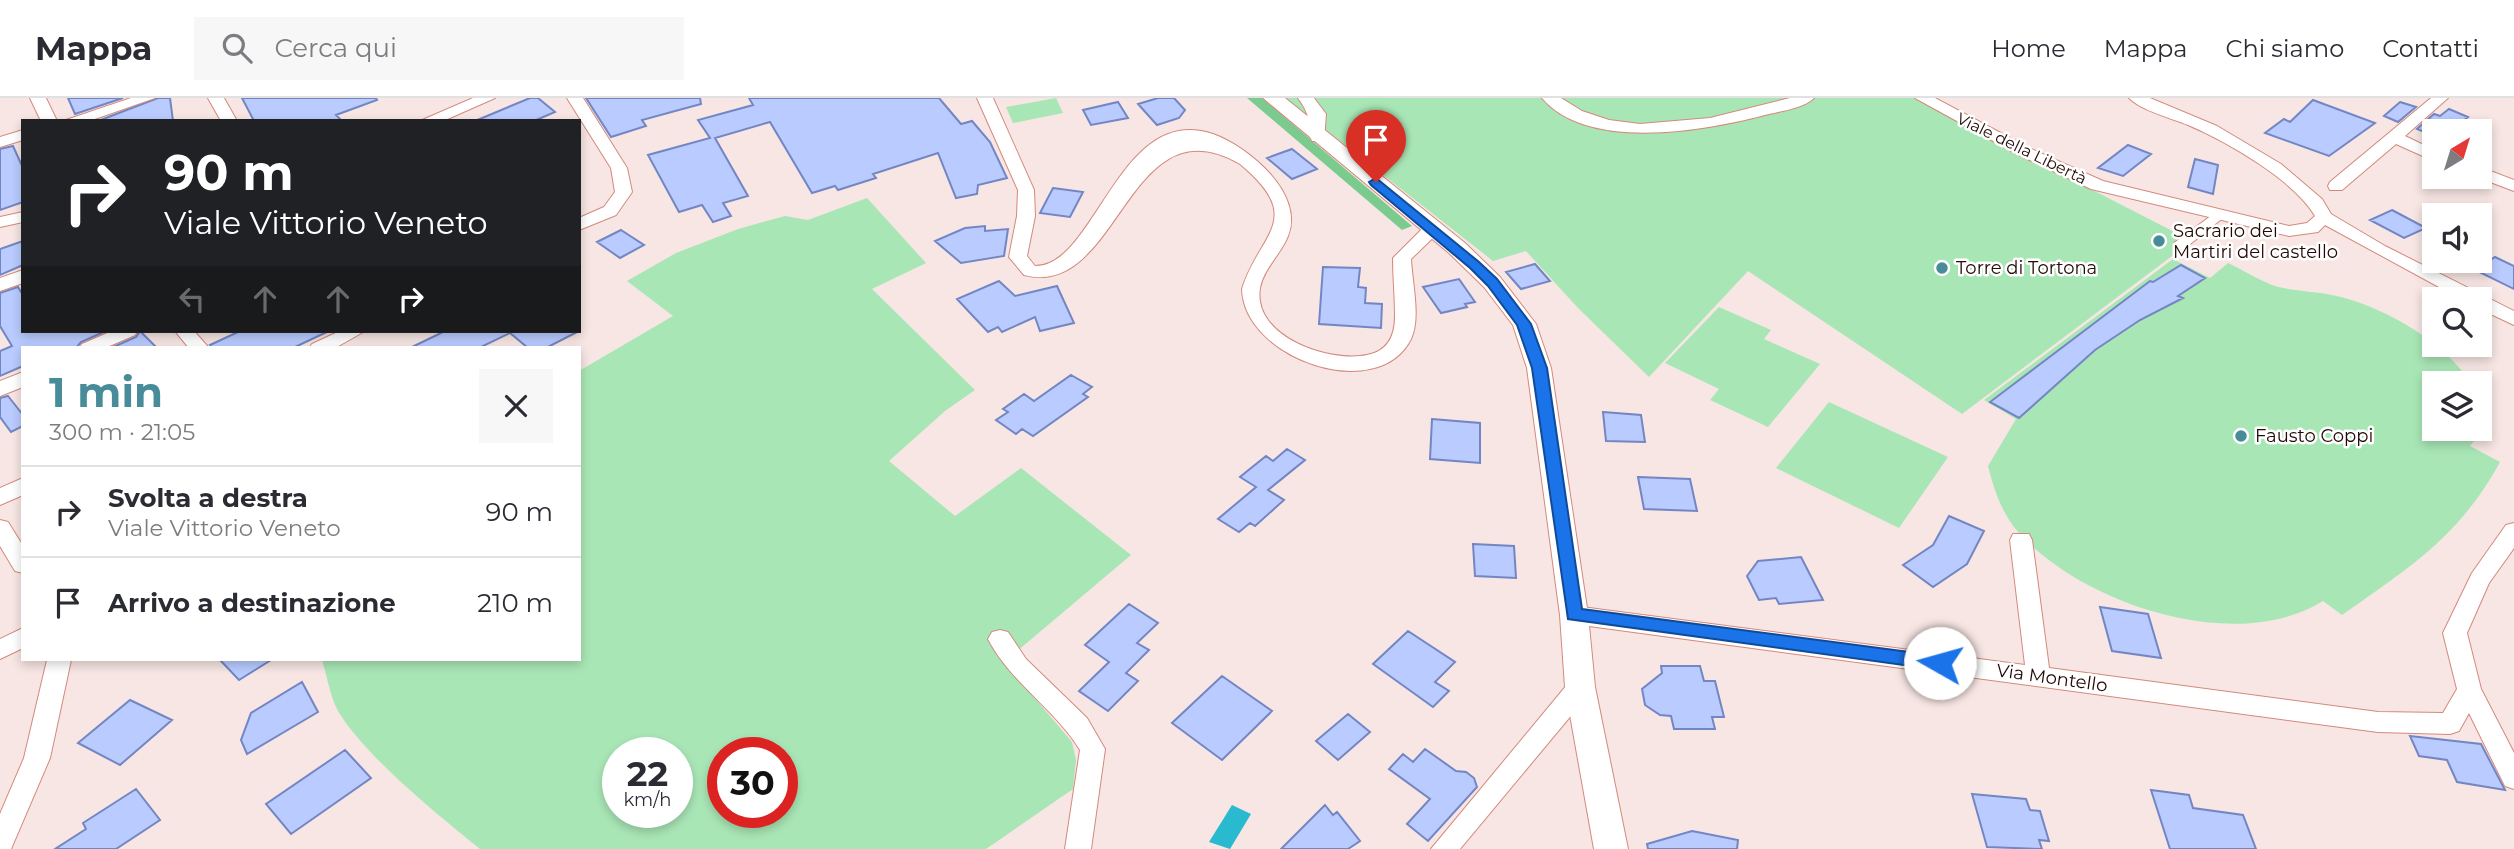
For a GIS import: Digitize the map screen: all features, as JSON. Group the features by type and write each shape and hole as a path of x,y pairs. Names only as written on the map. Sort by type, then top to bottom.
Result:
{"street":[{"path":"38,98 48,119"},
{"path":"78,119 147,98"},
{"path":"216,98 228,119"},
{"path":"433,119 487,98"},
{"path":"575,98 620,168 624,192 610,211 581,224"},
{"path":"985,98 1026,190 1026,216 1018,257 1030,271 1042,272 1068,261 1150,150 1169,139 1194,135 1212,138 1231,148 1266,182 1280,201 1283,222 1278,238 1255,272 1250,291 1255,312 1272,335 1298,352 1321,360 1347,363 1374,359 1392,351 1403,337 1402,258 1433,228"},
{"path":"1273,98 1318,138 1433,228 1492,282 1524,324 1539,368 1574,615 1580,687 1611,849"},
{"path":"1306,98 1318,114 1318,138"},
{"path":"1550,98 1562,108 1612,127 1656,128 1732,119 1806,98"},
{"name":"Viale della Libertà","path":"1923,98 2023,151 2097,185 2289,231 2312,228 2324,217"},
{"path":"2137,98 2211,129 2275,168 2316,203 2324,217 2379,250 2452,287"},
{"path":"2336,186 2440,98"},
{"path":"0,142 21,136"},
{"path":"2395,137 2422,150"},
{"path":"2492,177 2514,186"},
{"path":"2179,246 2219,214"},
{"path":"0,222 21,217"},
{"path":"0,285 21,277"},
{"path":"2492,308 2514,319"},
{"path":"94,346 123,333"},
{"path":"186,333 198,346"},
{"path":"323,346 352,333"},
{"path":"0,389 21,380"},
{"path":"0,497 21,487"},
{"path":"0,528 21,562"},
{"path":"2514,531 2480,579 2455,633 2469,689 2514,779"},
{"path":"2021,540 2038,676"},
{"name":"Via Montello","path":"1574,615 2378,722 2450,723 2469,689"},
{"path":"0,650 21,638"},
{"path":"1000,639 1018,666 1078,725 1093,749 1078,849"},
{"path":"0,844 37,758 59,661"},
{"path":"1444,849 1580,687"}],"green space":[{"path":"1056,98 1063,113 1013,123 1006,107"},
{"path":"1247,98 1262,98 1412,226 1402,230"},
{"path":"1285,98 1913,98 2192,241 1962,414 1748,271 1649,377 1578,308 1526,251 1493,261"},
{"path":"867,198 926,263 872,289 975,390 945,411 889,461 955,516 1021,468 1131,555 1004,662 1072,742 1076,760 1073,789 986,849 480,849 403,784 350,728 335,705 322,661 581,661 581,370 673,316 627,281 676,253 738,229 785,216 808,220"},
{"name":"Fausto Coppi","path":"2173,259 2210,278 2228,263 2272,285 2359,302 2396,319 2422,335 2422,357 2449,357 2462,371 2422,371 2422,441 2474,441 2470,446 2500,462 2468,511 2450,531 2411,565 2342,615 2323,601 2288,617 2248,623 2206,622 2163,614 2121,600 2082,582 2047,559 2019,533 2003,510 1988,466 2016,419 1984,400"},
{"path":"1719,307 1771,330 1764,339 1820,364 1768,427 1710,400 1719,389 1665,363"},
{"path":"1829,402 1948,457 1899,528 1776,468"}],"water":[{"path":"1232,805 1251,814 1230,849 1209,842"}],"building":[{"path":"68,98 123,98 75,114"},
{"path":"158,98 170,98 173,119 103,119"},
{"path":"242,98 377,100 336,115 340,119 253,119"},
{"path":"530,98 538,98 555,112 539,119 480,119"},
{"path":"586,98 700,98 701,104 642,120 646,126 611,137"},
{"path":"749,98 939,98 961,124 972,121 990,142 1007,178 978,185 977,194 956,198 938,153 873,174 876,178 838,190 835,186 812,193 770,122 715,138 748,196 723,203 731,216 713,222 702,205 679,212 648,155 710,138 698,120 753,105"},
{"path":"1158,98 1174,98 1185,110 1179,118 1157,125 1138,104"},
{"path":"2313,100 2375,123 2329,156 2265,133 2284,119 2290,122"},
{"path":"1118,102 1128,118 1091,125 1083,110"},
{"path":"2400,102 2416,107 2398,122 2384,116"},
{"path":"2449,109 2468,117 2428,119 2434,114 2440,116"},
{"path":"2128,145 2151,154 2123,176 2098,168"},
{"path":"13,146 21,164 21,203 0,210 0,149"},
{"path":"1292,149 1317,169 1292,179 1267,158"},
{"path":"2195,159 2218,165 2213,194 2188,187"},
{"path":"1053,188 1083,192 1070,217 1040,213"},
{"path":"2392,210 2422,226 2422,230 2404,238 2370,220"},
{"path":"985,226 985,231 1008,229 1004,256 961,263 935,241 965,228"},
{"path":"621,230 644,245 620,258 597,242"},
{"path":"21,242 21,266 0,275 0,249"},
{"path":"2495,257 2514,266 2514,289 2481,273 2492,273 2492,259"},
{"path":"1535,264 1550,281 1521,289 1506,272"},
{"path":"2181,265 2205,278 2178,296 2183,298 2140,320 2095,350 2019,418 1990,402 2150,281 2153,282"},
{"path":"1323,267 1360,268 1358,287 1366,288 1365,303 1382,304 1381,328 1319,324"},
{"path":"1459,279 1475,302 1465,304 1467,307 1441,313 1423,287"},
{"path":"999,281 1015,296 1057,286 1074,323 1040,331 1035,317 1002,332 998,327 988,332 957,299"},
{"path":"18,287 21,292 21,333 101,333 78,346 21,346 21,367 0,376 0,351 12,346 0,326 0,293"},
{"path":"142,333 155,346 116,346"},
{"path":"236,333 325,333 297,346 210,345"},
{"path":"441,333 510,333 483,346 414,346"},
{"path":"510,333 575,333 550,346 526,346"},
{"path":"1071,375 1092,387 1083,394 1088,397 1033,436 1022,429 1016,434 996,420 1008,412 1003,409 1024,394 1034,401"},
{"path":"8,396 21,412 21,427 11,432 0,417 0,398"},
{"path":"1603,412 1641,415 1645,442 1606,441"},
{"path":"1432,419 1480,423 1480,463 1430,459"},
{"path":"1287,449 1305,460 1268,490 1284,500 1255,526 1250,523 1239,532 1218,519 1256,487 1240,477 1266,456 1273,461"},
{"path":"1638,477 1690,479 1697,511 1644,509"},
{"path":"1949,516 1984,531 1967,564 1933,587 1903,565 1933,545"},
{"path":"1473,544 1514,546 1516,578 1475,576"},
{"path":"1801,557 1823,600 1779,604 1776,598 1759,600 1747,576 1758,561"},
{"path":"1129,604 1158,623 1137,643 1149,650 1126,673 1138,681 1108,711 1079,691 1109,662 1085,645"},
{"path":"2100,607 2148,614 2161,658 2112,651"},
{"path":"1408,631 1455,662 1435,682 1449,691 1433,707 1373,664"},
{"path":"221,661 269,661 239,680"},
{"path":"1661,666 1700,666 1704,681 1715,681 1724,717 1712,717 1715,729 1674,729 1671,716 1660,715 1645,705 1642,689 1662,673"},
{"path":"1222,676 1272,711 1222,760 1172,723"},
{"path":"302,682 318,712 247,754 241,740 251,713"},
{"path":"130,700 172,720 120,765 78,743"},
{"path":"1348,714 1370,732 1338,760 1316,741"},
{"path":"2410,736 2481,744 2505,790 2457,782 2447,760 2419,756"},
{"path":"1425,749 1456,771 1466,772 1474,778 1477,787 1428,841 1407,824 1430,799 1389,769 1403,754 1413,762"},
{"path":"345,750 371,778 291,834 266,804"},
{"path":"136,789 160,820 116,849 55,849 86,829 83,823"},
{"path":"2151,790 2189,795 2193,808 2243,815 2256,849 2170,849"},
{"path":"1972,794 2026,799 2030,810 2040,811 2049,841 2039,840 2042,849 1987,847"},
{"path":"1325,805 1333,815 1337,812 1360,841 1348,849 1281,849"},
{"path":"1692,831 1738,840 1737,849 1648,849 1647,844"}],"place":[{"name":"Sacrario dei Martiri del castello","path":"2159,241"},
{"name":"Torre di Tortona","path":"1942,268"},
{"name":"Fausto Coppi","path":"2241,436"}],"route":[{"path":"1376,182 1475,265 1492,282 1524,324 1539,368 1574,615 1940,663"}]}
